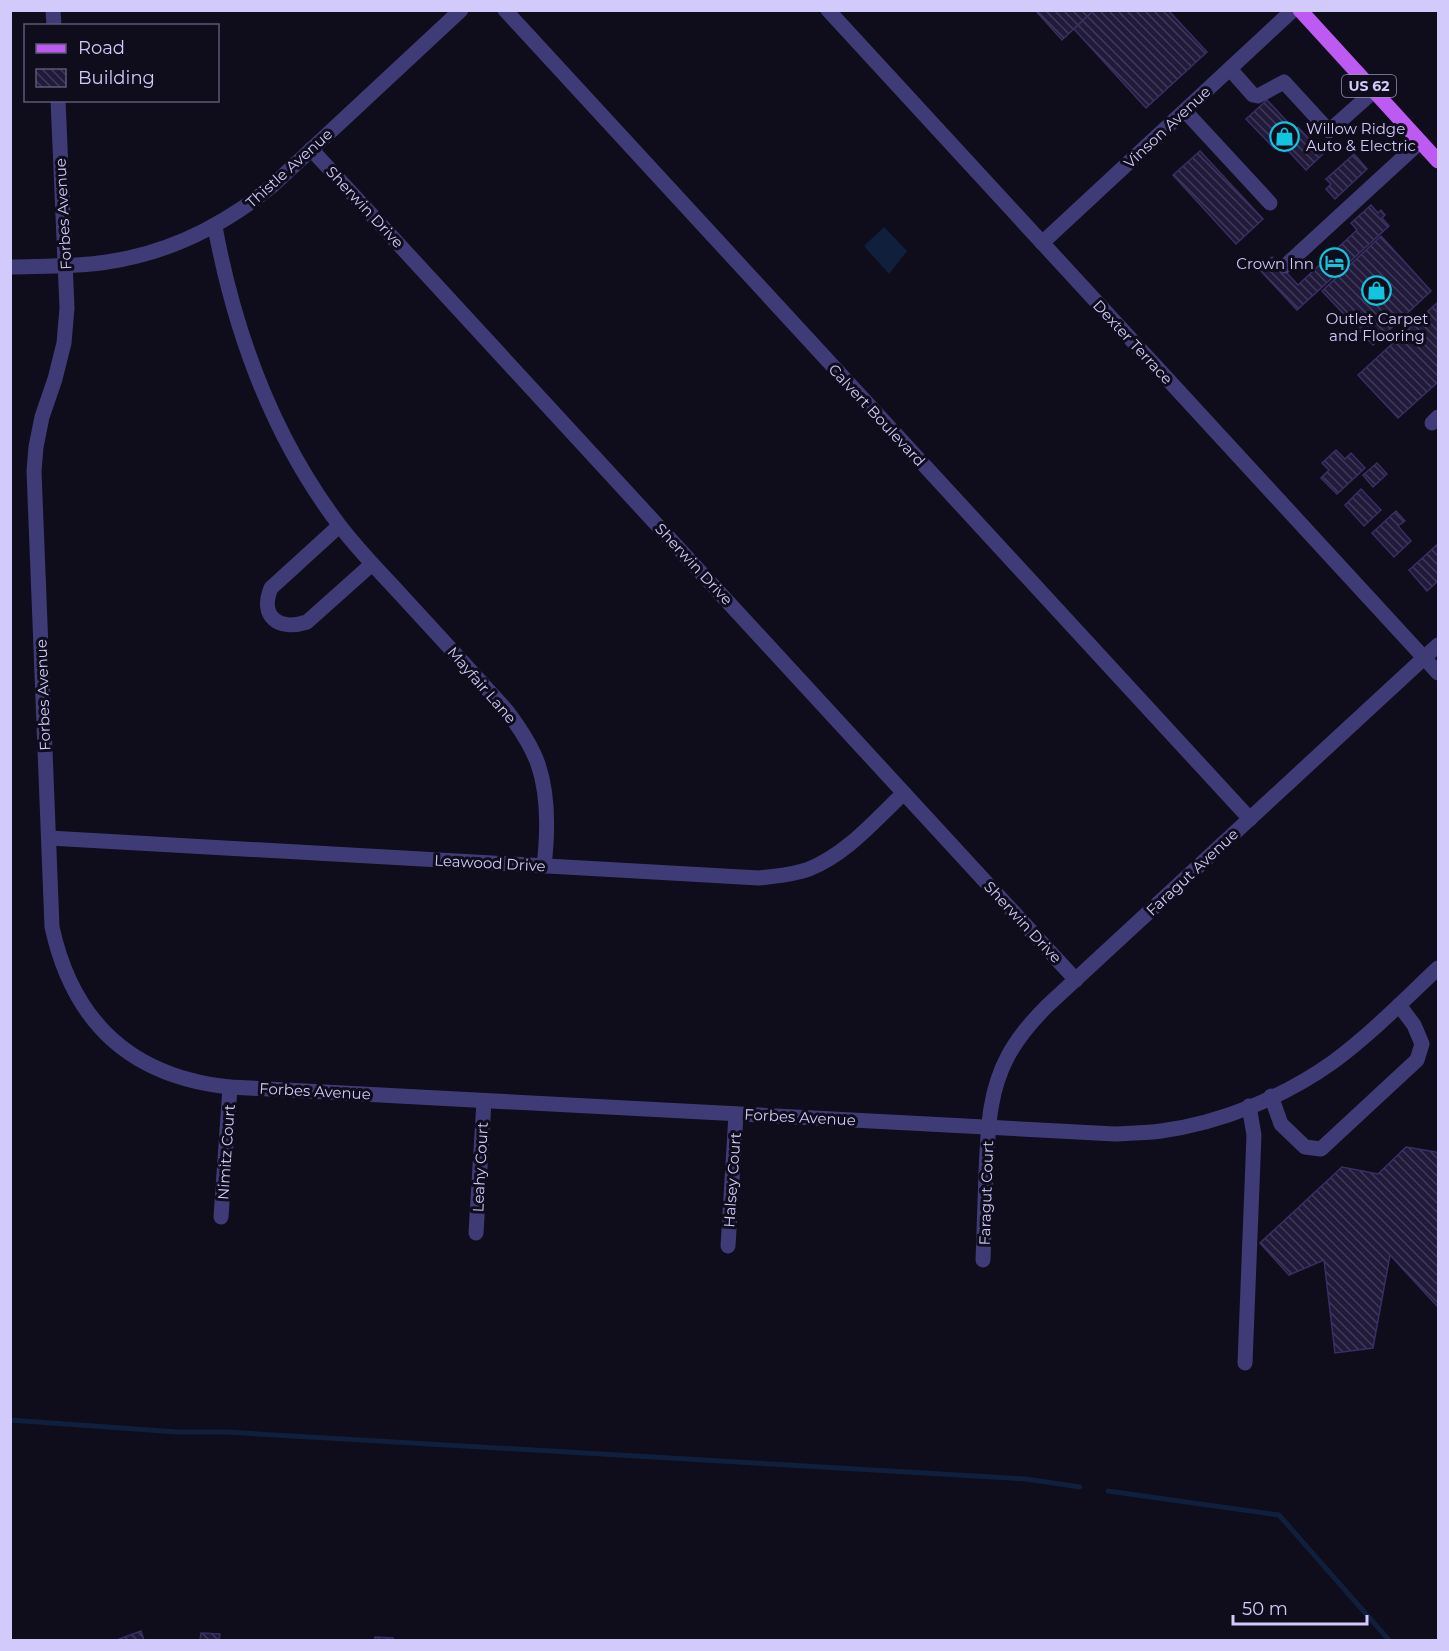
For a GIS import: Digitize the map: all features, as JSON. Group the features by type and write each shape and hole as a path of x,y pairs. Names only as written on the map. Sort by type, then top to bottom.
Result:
{"main road":[{"name":"US 62","path":"1300,10 1438,161"}],"street":[{"name":"Thistle Avenue","path":"10,267 105,263 144,255 215,227 249,205 461,10"},
{"name":"Calvert Boulevard","path":"505,10 1250,819"},
{"name":"Dexter Terrace","path":"828,10 1438,674"},
{"name":"Vinson Avenue","path":"1041,243 1293,10"},
{"path":"1230,69 1253,95 1258,96 1284,82 1329,131 1374,91"},
{"name":"Forbes Avenue","path":"58,102 68,308 64,343 42,417 34,471 52,927 57,952 78,999 110,1038 130,1054 158,1070 183,1079 230,1087 1115,1134 1183,1127 1220,1117 1301,1082 1332,1063 1360,1041 1438,968"},
{"path":"1185,111 1270,203"},
{"path":"1285,266 1420,142"},
{"name":"Sherwin Drive","path":"311,149 1076,980"},
{"name":"Mayfair Lane","path":"215,227 234,313 264,396 299,463 339,525 507,711 525,736 538,764 546,800 547,836 544,866"},
{"path":"339,525 270,588 267,597 268,609 274,620 283,626 294,626 307,622 372,564"},
{"name":"Faragut Avenue","path":"988,1127 991,1100 997,1080 1008,1055 1027,1027 1438,645"},
{"name":"Leawood Drive","path":"49,838 759,878 809,869 828,859 851,843 904,793"},
{"path":"1271,1096 1281,1124 1305,1147 1321,1149 1418,1060 1422,1044 1414,1025 1399,1005"},
{"name":"Nimitz Court","path":"221,1217 230,1087"},
{"name":"Leahy Court","path":"476,1233 484,1101"},
{"path":"1245,1363 1254,1135 1249,1106"},
{"name":"Halsey Court","path":"728,1246 736,1114"},
{"name":"Faragut Court","path":"983,1260 988,1127"}],"water":[{"path":"884,227 907,251 889,274 864,246"}],"building":[{"path":"1035,10 1094,10 1062,40"},
{"path":"1094,10 1168,10 1207,52 1146,108 1074,29"},
{"name":"Willow Ridge Auto & Electric","path":"1267,100 1295,130 1298,127 1323,154 1306,170 1281,143 1275,149 1246,119"},
{"path":"1200,151 1263,219 1236,244 1173,175"},
{"path":"1354,154 1367,169 1335,199 1326,189 1331,184 1326,179"},
{"name":"Crown Inn","path":"1371,205 1378,213 1381,210 1385,215 1382,218 1389,226 1297,310 1259,269 1272,257 1298,285 1357,230 1351,223"},
{"name":"Outlet Carpet and Flooring","path":"1381,236 1431,291 1373,345 1322,291"},
{"path":"1437,303 1438,382 1398,418 1358,375"},
{"path":"1336,450 1345,459 1351,453 1365,468 1337,494 1321,478 1329,470 1322,463"},
{"path":"1377,463 1387,474 1373,487 1363,475"},
{"path":"1361,489 1381,510 1364,526 1345,505"},
{"path":"1396,511 1405,521 1398,526 1411,541 1394,557 1372,533"},
{"path":"1438,544 1438,581 1427,591 1409,570"},
{"path":"1406,1147 1436,1152 1438,1155 1438,1307 1390,1255 1373,1348 1335,1353 1324,1260 1289,1275 1260,1243 1342,1167 1378,1174"},
{"path":"141,1631 144,1640 119,1639"},
{"path":"201,1633 220,1634 219,1640 200,1640"},
{"path":"375,1637 393,1638 393,1640 375,1640"}],"waterway":[{"path":"10,1420 177,1432 226,1432 1026,1479 1080,1487"},
{"path":"1108,1491 1279,1515 1389,1640"}],"place":[{"name":"Willow Ridge Auto & Electric","path":"1285,137"},
{"name":"Crown Inn","path":"1335,263"},
{"name":"Outlet Carpet and Flooring","path":"1377,291"}]}
